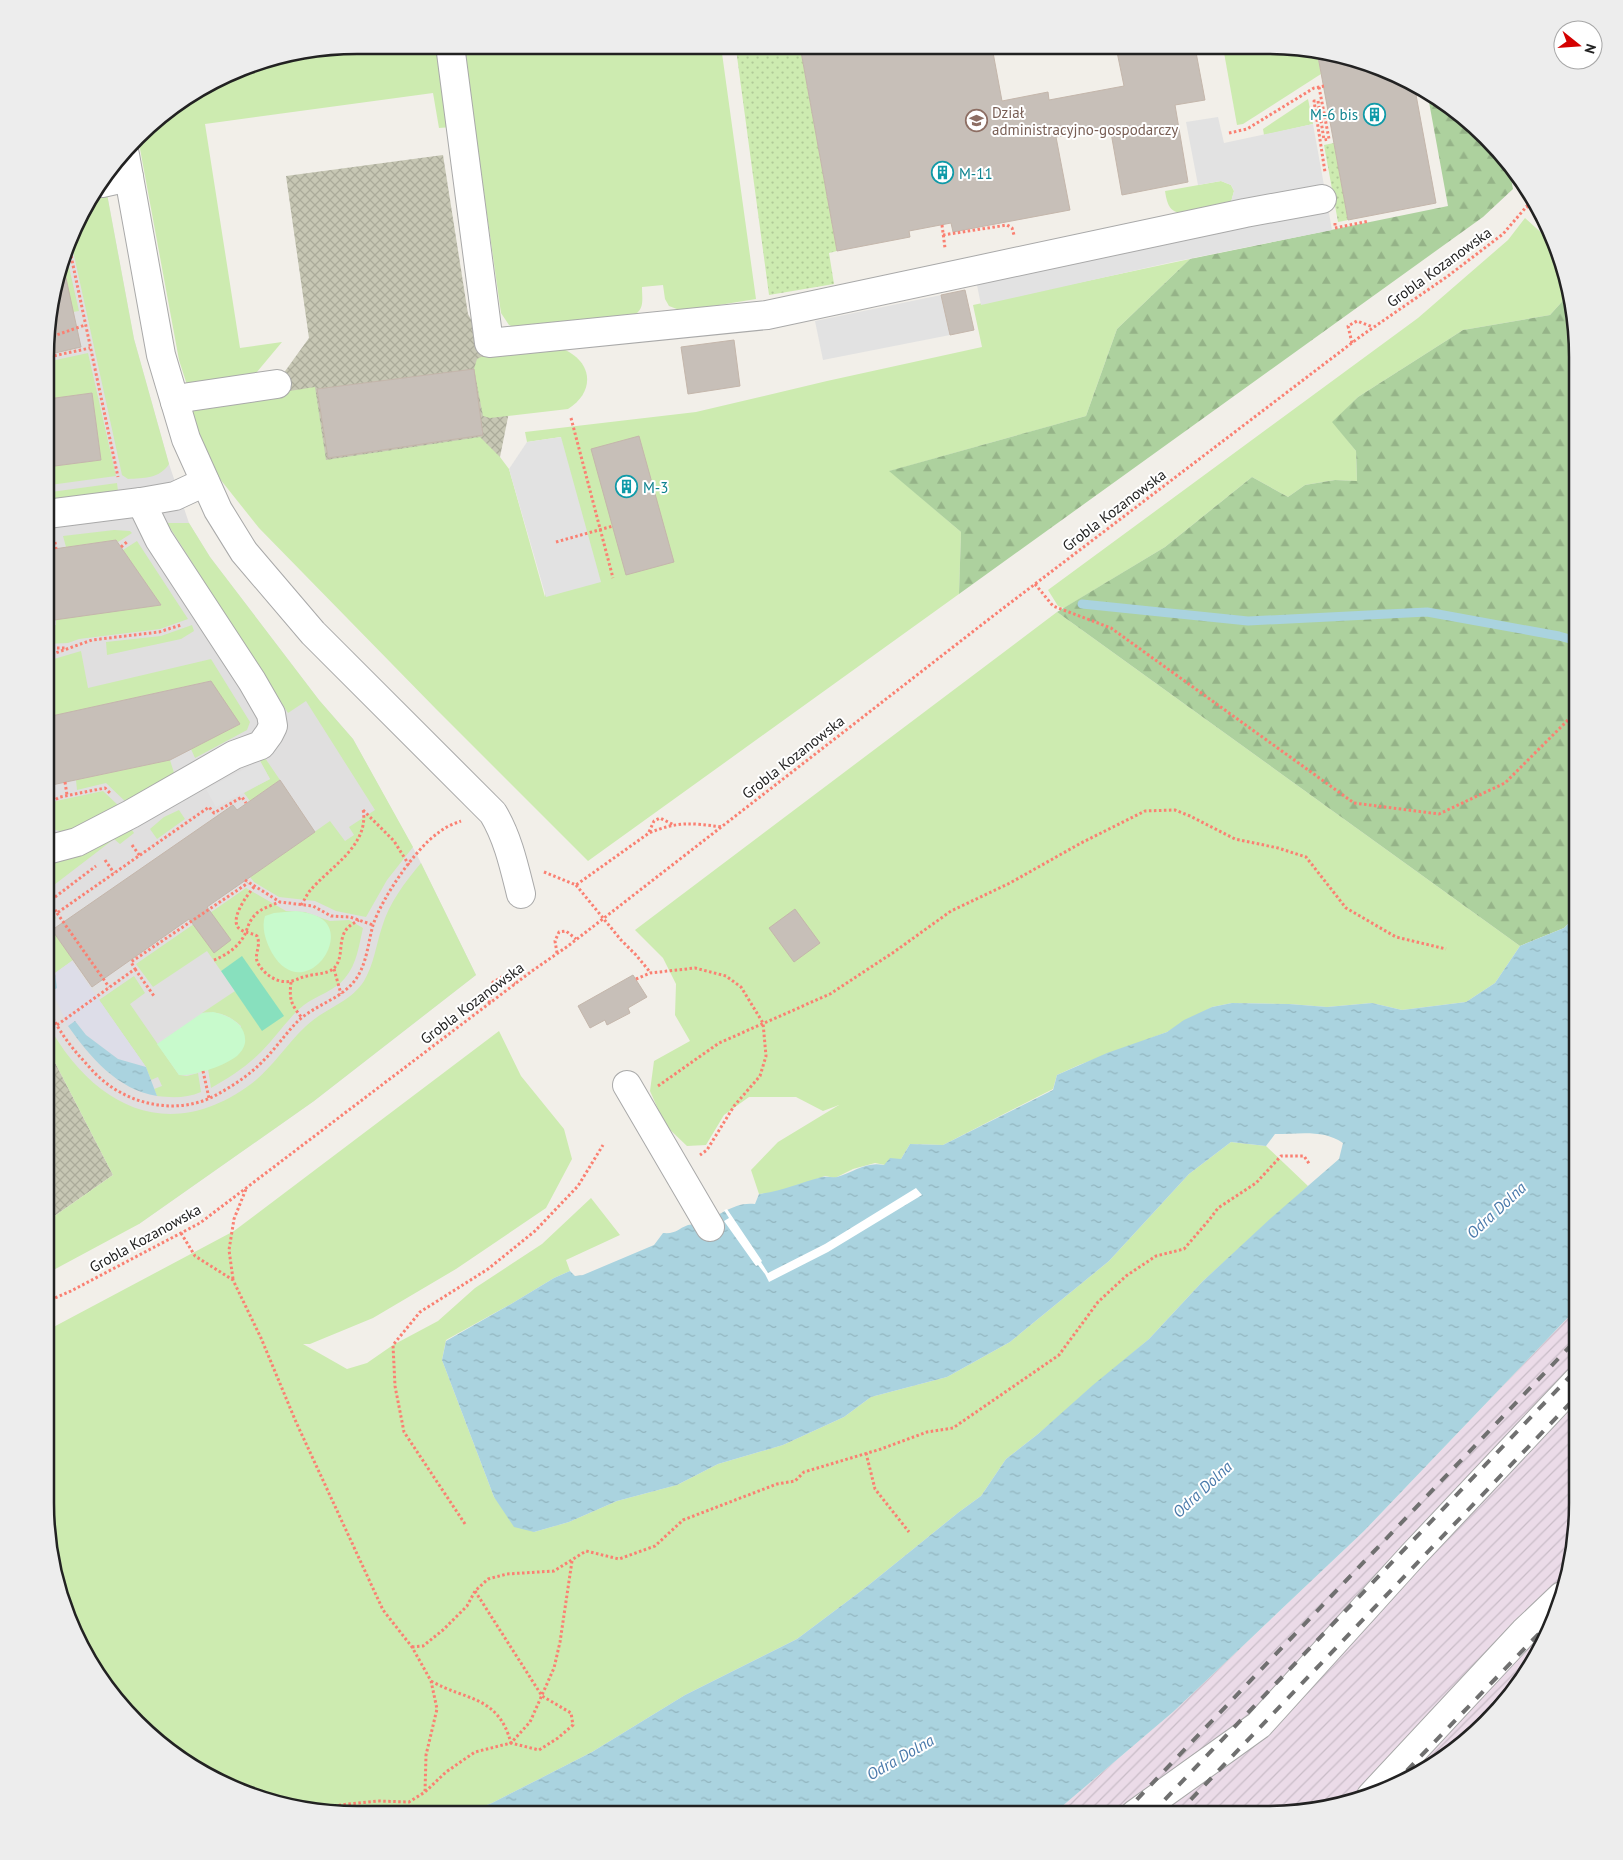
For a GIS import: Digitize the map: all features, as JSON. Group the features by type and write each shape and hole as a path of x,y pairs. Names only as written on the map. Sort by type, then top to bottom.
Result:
{"street":[{"path":"451,54 486,344 767,315 1245,213 1322,199"},
{"path":"114,175 127,166 161,355 186,439 218,510 244,552 313,633 493,813 501,827 512,856 521,894"},
{"path":"175,402 190,397 277,384"},
{"path":"54,513 175,496 205,482"},
{"path":"54,848 77,842 131,814 234,755 261,745 273,726 271,714 252,681 159,539 141,502"},
{"path":"634,1096 710,1227"},
{"path":"1146,1806 1258,1725 1413,1555 1569,1389"},
{"path":"1384,1782 1524,1632 1551,1607"}],"path":[{"path":"1230,133 1247,129 1314,88 1321,87 1329,139 1324,140 1318,101 1314,101 1321,148"},
{"path":"1527,206 1532,211"},
{"name":"Grobla Kozanowska","path":"54,1298 200,1224 576,939 1035,584 1373,327 1448,276 1503,234 1527,206"},
{"path":"942,225 946,254"},
{"path":"71,256 119,480"},
{"path":"1352,343 1348,326 1357,321 1373,327"},
{"path":"54,336 85,325"},
{"path":"54,356 90,348"},
{"path":"571,418 613,578"},
{"path":"556,542 613,526"},
{"path":"1035,584 1054,606 1111,628 1354,803 1438,814 1505,783 1569,718"},
{"path":"54,654 92,640 159,632 184,623"},
{"path":"54,648 70,648"},
{"path":"65,782 67,795"},
{"path":"57,913 209,807 214,813 242,797 246,804"},
{"path":"301,905 310,890 339,863 356,842 362,829 363,809 394,841 409,865"},
{"path":"634,1096 655,1088 690,1062 720,1044 830,994 894,952 951,911 1145,811 1174,810 1190,816 1234,839 1278,848 1306,857 1346,908 1396,937 1446,949"},
{"path":"649,833 654,821 660,818 674,825"},
{"path":"54,1019 72,1048 99,1078 132,1098 150,1104 177,1106 209,1098 240,1080 262,1062 302,1018 341,994 356,978 364,964 373,925 397,879 436,834 461,821"},
{"path":"576,885 649,833 674,825 688,823 722,826"},
{"path":"129,841 140,856"},
{"path":"512,856 528,866 576,885 650,973"},
{"path":"104,860 114,874"},
{"path":"154,996 131,962 246,882 280,902 313,906 331,916 350,917 373,925"},
{"path":"254,887 244,899 236,924 239,929 256,936 259,942 256,957 258,964 271,978 279,981 291,982 304,976 328,972 334,968 339,960 343,935 347,928 359,920"},
{"path":"214,960 234,947 246,932 252,917 259,910 280,902"},
{"path":"54,908 109,987"},
{"path":"557,953 555,941 559,932 566,931 576,939"},
{"path":"334,968 341,994"},
{"path":"636,979 650,973 695,968 726,976 741,987 763,1023 766,1056 760,1076 734,1106 706,1150 677,1171"},
{"path":"57,1025 135,969"},
{"path":"489,1004 493,982 502,978 515,984"},
{"path":"291,982 290,1001 293,1008 302,1018"},
{"path":"203,1071 209,1098"},
{"path":"466,1524 404,1432 396,1386 393,1345 420,1312 488,1269 535,1231 578,1186 603,1145"},
{"path":"412,1648 423,1646 443,1630 467,1606 475,1591 488,1579 507,1574 554,1571 586,1551 619,1559 655,1546 683,1520 777,1484 795,1481 804,1472 927,1432 953,1428 1058,1356 1098,1302 1126,1276 1156,1256 1184,1248 1210,1220 1218,1208 1256,1183 1281,1156 1304,1156 1310,1166"},
{"path":"247,1188 234,1219 229,1250 234,1280 296,1422 384,1610 412,1648 431,1681 438,1708 426,1755 425,1792"},
{"path":"181,1233 195,1256 234,1280"},
{"path":"866,1453 875,1489 909,1532"},
{"path":"511,1743 530,1722 554,1668 560,1642 572,1560"},
{"path":"338,1806 377,1801 409,1802 425,1792 446,1772 475,1752 511,1743 539,1750 558,1738 573,1725 571,1713 542,1696 475,1591"},
{"path":"431,1681 447,1690 477,1699 492,1710 499,1716 507,1728 511,1743"}],"shaded area":[{"path":"1218,117 1224,143 1313,124 1332,230 1168,263 981,305 977,285 1207,230 1224,205 1231,202 1234,191 1231,185 1221,181 1198,185 1186,122"},
{"path":"443,155 468,314 504,382 509,412 500,457 494,473 259,528 283,374 309,338 286,176"},
{"path":"103,190 107,194 134,339 169,464 189,523 210,557 319,700 353,739 417,855 476,975 314,1101 139,1224 54,1060 54,337 64,278 70,259 85,223"},
{"path":"941,295 950,335 823,360 815,321"},
{"path":"561,437 601,582 546,597 509,469 527,442"},
{"path":"260,761 270,779 216,807 206,789"},
{"path":"72,961 146,1067 118,1059 86,1035 75,1021 68,1026 54,995 54,990 57,988 55,973"},
{"path":"54,1061 113,1175 54,1216"},
{"path":"1569,1316 1569,1523 1559,1582 1546,1619 1529,1655 1507,1688 1466,1731 1435,1755 1400,1775 1345,1796 1306,1804 1286,1806 1062,1806 1173,1712 1364,1531"}],"green space":[{"path":"337,54 440,54 452,127 439,128 433,93 205,124 240,348 282,342 252,378 187,385 179,360 140,146 172,116 205,94 241,77 278,64"},
{"path":"464,54 722,54 756,299 682,311 669,306 665,299 663,285 642,287 641,307 633,316 518,329 509,325 501,313"},
{"path":"737,54 801,54 837,251 829,253 834,284 769,295"},
{"path":"1224,54 1286,54 1318,59 1321,74 1243,124 1237,125"},
{"path":"1308,99 1313,124 1264,135 1263,129"},
{"path":"1429,101 1451,116 1494,157 1511,178 1513,189 1483,217 959,594 961,532 889,471 1086,416 1117,329 1190,259 1448,206"},
{"path":"1334,143 1348,220 1338,222 1324,145"},
{"path":"1221,181 1231,185 1234,191 1231,202 1224,205 1178,213 1168,203 1165,191"},
{"path":"107,194 134,339 169,464 161,473 145,478 128,479 122,475 73,251 85,223 100,195"},
{"path":"1525,218 1543,234 1559,278 1563,300 1550,315 1463,330 1358,397 1333,422 1356,451 1357,481 1335,480 1305,485 1288,497 1252,477 1165,547 1064,608 1058,606 1048,590 1418,318 1508,240"},
{"path":"1190,259 1117,329 1086,416 890,471 961,532 959,594 588,861 259,528 216,474 192,416 194,408 198,405 315,387 326,460 480,437 509,469 545,597 561,437 527,442 525,432 696,412 982,347 973,305"},
{"path":"68,264 79,311 73,312 75,321 55,327 60,296 69,294 65,275"},
{"path":"1563,300 1569,337 1569,923 1564,928 1520,946 1057,612 1165,547 1252,477 1288,497 1305,485 1335,480 1357,481 1356,451 1332,422 1358,397 1463,330 1550,315"},
{"path":"560,348 571,353 579,360 587,376 587,385 577,402 568,409 490,418 483,416 474,369 477,359"},
{"path":"88,353 116,476 54,484 54,466 101,460 92,393 54,398 54,360"},
{"path":"117,483 118,491 54,500 54,492"},
{"path":"167,523 189,523 210,557 319,700 353,739 413,847 387,880 366,917 336,911 315,901 279,897 254,882 250,877 330,821 345,841 354,835 349,827 375,810 306,701 288,713"},
{"path":"114,530 130,531 132,533 118,542 116,540 66,547 63,536"},
{"path":"137,541 188,619 160,629 54,644 56,619 161,605 123,550"},
{"path":"1057,612 1520,946 1495,983 1466,1002 1402,1010 1372,1003 1327,1007 1232,1003 1212,1007 1167,1032 1057,1075 1053,1089 943,1145 910,1144 901,1159 885,1165 875,1163 853,1169 835,1178 825,1176 779,1192 759,1194 751,1170 778,1142 839,1105 823,1111 796,1097 749,1097 724,1115 706,1145 687,1146 665,1125 650,1091 654,1061 690,1041 675,1015 676,984 663,958 635,930"},
{"path":"192,625 194,631 181,639 107,655 106,642 161,636"},
{"path":"81,651 88,688 211,659 250,722 247,730 195,758 191,749 240,724 210,681 54,715 54,659"},
{"path":"265,758 280,780 250,801 244,793 270,779 260,761"},
{"path":"170,760 175,776 128,804 106,783 77,790 76,780"},
{"path":"103,791 121,808 65,832 54,828 54,802"},
{"path":"179,810 185,819 157,839 150,829 164,817"},
{"path":"130,827 134,833 120,844 114,839 54,885 54,862 66,859"},
{"path":"421,863 476,975 314,1101 139,1224 54,1270 54,1216 113,1175 54,1061 54,1034 65,1052 86,1076 109,1095 134,1107 161,1114 190,1112 220,1103 251,1084 266,1071 305,1027 358,989 370,968 385,918 403,885"},
{"path":"246,888 286,911 305,912 330,921 349,920 363,928 355,961 349,973 341,982 331,990 304,1005 255,1057 237,1072 211,1088 208,1069 236,1056 241,1026 223,1015 202,1013 235,991 262,1030 242,957 221,971 207,951 153,987 136,964"},
{"path":"296,911 322,919 329,929 331,940 327,952 319,963 309,970 297,972 284,967 272,953 264,930 265,916 274,913"},
{"path":"54,933 73,960 55,973 54,966"},
{"path":"242,956 284,1016 262,1031 221,971"},
{"path":"134,976 145,993 130,1004 179,1075 187,1076 198,1073 201,1092 180,1097 157,1096 154,1089 162,1086 158,1077 151,1080 146,1067 99,1000"},
{"path":"213,1012 225,1015 240,1026 245,1036 243,1048 237,1056 217,1067 193,1074 179,1075 157,1044 202,1013"},
{"path":"499,1031 521,1076 564,1129 572,1159 546,1208 456,1269 373,1318 310,1344 303,1344 347,1369 367,1363 393,1345 438,1321 475,1288 542,1244 591,1198 620,1235 566,1260 570,1271 554,1278 446,1340 442,1360 494,1497 534,1532 569,1522 617,1501 677,1485 718,1464 783,1445 844,1417 871,1397 947,1377 1010,1342 1109,1261 1189,1174 1231,1142 1266,1146 1308,1186 1203,1281 1149,1339 1006,1459 981,1496 865,1588 797,1639 685,1695 592,1752 484,1806 337,1806 317,1804 278,1796 223,1775 205,1766 172,1744 129,1703 116,1688 94,1655 77,1619 64,1582 54,1523 54,1327 234,1231"}],"water":[{"name":"Odra Dolna","path":"1569,923 1569,1316 1364,1531 1173,1712 1062,1806 484,1806 592,1752 685,1695 797,1639 865,1588 981,1496 1006,1459 1149,1339 1203,1281 1339,1159 1343,1143 1328,1136 1302,1133 1275,1134 1266,1146 1231,1142 1189,1174 1109,1261 1010,1342 947,1377 871,1397 844,1417 783,1445 718,1464 677,1485 617,1501 569,1522 534,1532 514,1527 494,1497 442,1360 446,1341 554,1278 570,1271 575,1276 583,1275 654,1245 663,1233 671,1233 688,1225 698,1224 733,1207 755,1204 759,1194 822,1177 837,1177 871,1164 884,1165 890,1158 901,1159 910,1144 943,1145 1053,1090 1057,1075 1107,1053 1167,1032 1184,1020 1212,1007 1232,1003 1327,1007 1372,1003 1402,1010 1466,1002 1495,983 1520,946 1564,928"},
{"path":"54,966 57,988 54,990"},
{"path":"75,1021 86,1035 118,1059 146,1067 157,1096 143,1093 130,1087 106,1070 68,1026"}],"pier":[{"path":"916,1188 922,1195 828,1252 769,1282 765,1274 758,1265 756,1266 724,1221 729,1218 724,1210 727,1209 768,1273 825,1244"}],"building":[{"path":"801,54 993,54 1002,101 1048,92 1049,100 1124,86 1117,54 1196,54 1205,100 1175,105 1188,182 1122,195 1110,127 1056,137 1070,210 953,232 951,223 909,231 910,237 837,251"},
{"name":"M-6 bis","path":"1318,59 1364,70 1416,93 1436,203 1348,220"},
{"path":"65,274 81,347 55,353 56,317"},
{"path":"965,290 974,330 950,335 941,295"},
{"path":"734,340 740,386 688,394 681,347"},
{"path":"474,369 483,435 328,458 317,389"},
{"path":"92,393 101,460 54,466 54,398"},
{"name":"M-3","path":"639,436 674,562 626,575 591,449"},
{"path":"116,540 161,605 54,620 54,549"},
{"path":"211,681 240,724 170,760 54,785 54,715"},
{"path":"280,780 315,832 207,907 231,940 214,953 189,919 92,987 54,933 54,929 233,805 237,810"},
{"path":"795,909 820,943 794,962 769,928"},
{"path":"633,975 647,997 628,1008 630,1013 607,1025 605,1020 590,1028 578,1006"}],"waterway":[{"path":"1082,604 1248,621 1427,612 1569,639"}],"railway":[{"path":"1131,1806 1569,1347"},
{"path":"1159,1806 1569,1377"},
{"path":"1185,1806 1569,1404"},
{"path":"1405,1772 1540,1632"}],"place":[{"name":"M-6 bis","path":"1374,114"},
{"name":"Dział administracyjno-gospodarczy","path":"976,121"},
{"name":"M-11","path":"943,173"},
{"name":"M-3","path":"627,487"}]}
